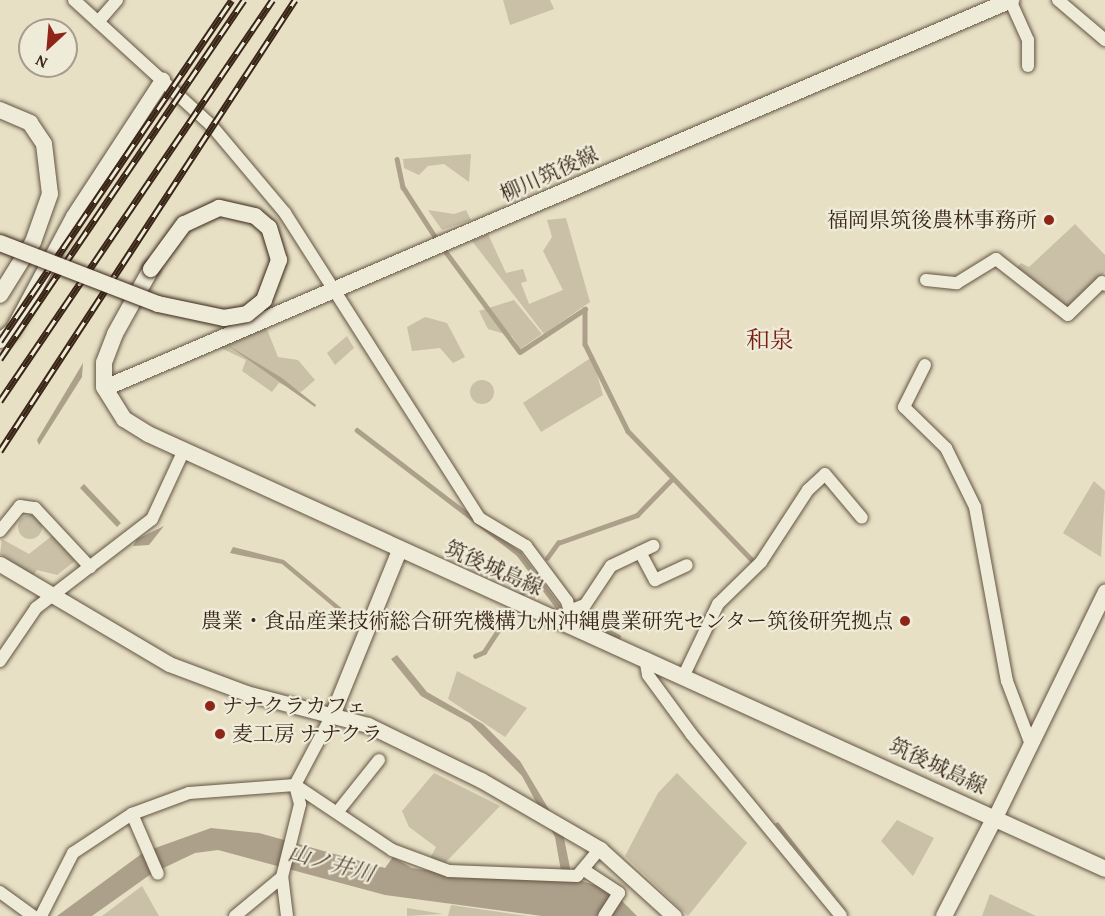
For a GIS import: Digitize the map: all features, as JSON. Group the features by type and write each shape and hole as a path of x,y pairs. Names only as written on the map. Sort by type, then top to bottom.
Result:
{"main road":[{"name":"柳川筑後線","path":"105,388 1010,0"},
{"path":"0,110 30,123 44,144 51,194 44,219 0,295"},
{"path":"0,243 158,304 224,318 247,314 264,300 279,260 269,228 255,216 219,208 184,224 151,269 115,334 104,363 105,388"},
{"name":"筑後城島線","path":"105,388 124,418 184,450 399,550 684,675 1105,869"},
{"path":"944,916 994,817"}],"street":[{"path":"74,0 211,125 266,188 479,518 526,546 569,611 573,628"},
{"path":"98,22 117,0"},
{"path":"1010,0 1028,40 1028,66"},
{"path":"1058,0 1105,40"},
{"path":"0,340 12,330 73,216 162,81"},
{"path":"926,280 957,284 996,260 1068,315 1102,282 1105,285"},
{"path":"925,365 904,406 946,448 975,507 1007,681 1030,742"},
{"path":"0,661 36,608 152,519 184,450"},
{"path":"684,675 718,604 761,562 808,490 825,474 862,518"},
{"path":"0,531 20,506 35,508 90,567"},
{"path":"569,611 585,605 611,566 653,546"},
{"path":"287,916 283,872 300,804 296,784 332,715 399,550"},
{"path":"640,552 655,580 687,565"},
{"path":"0,564 52,597 169,664 246,693 368,725 440,760 600,849 674,916"},
{"path":"994,817 1105,591"},
{"path":"645,658 648,675 692,735 841,916"},
{"path":"339,810 379,760"},
{"path":"41,916 73,853 132,814 189,793 296,784 339,810 392,850 449,871 577,876 600,849"},
{"path":"132,814 158,874"},
{"path":"584,870 614,885 617,901 603,916"},
{"path":"235,916 283,872"},
{"path":"0,892 33,916"}],"shaded area":[{"path":"503,0 550,0 554,9 510,25"},
{"path":"471,154 469,182 444,164 428,166 419,175 404,168 403,159"},
{"path":"428,210 454,214 466,210 471,220 442,230"},
{"path":"566,218 590,302 544,334 472,241 488,234 506,273 523,269 527,281 521,283 529,304 563,290 543,251 552,237 547,220"},
{"path":"1075,224 1105,255 1105,272 1067,311 1015,269 1021,263 1029,267"},
{"path":"514,300 542,334 520,349 512,336 488,329 479,311"},
{"path":"425,317 447,323 465,357 453,363 440,348 412,351 407,327"},
{"path":"266,327 278,357 298,360 315,380 301,392 279,383 272,392 242,371 246,360 217,346"},
{"path":"347,336 354,348 335,365 327,353"},
{"path":"592,357 603,395 541,432 523,403"},
{"path":"482,380 490,384 494,392 490,400 482,404 474,400 470,392 474,384"},
{"path":"1094,481 1105,491 1101,557 1063,533"},
{"path":"30,515 35,516 41,522 41,532 35,538 30,539 25,538 19,532 18,527 19,522 25,516"},
{"path":"53,535 75,561 57,575 37,570 33,576 0,554 2,539 29,554"},
{"path":"457,671 527,708 505,737 448,699"},
{"path":"434,773 500,806 444,864 429,860 436,847 409,827 402,811"},
{"path":"677,773 747,843 688,916 625,856 658,793"},
{"path":"897,820 934,838 913,876 881,841"},
{"path":"142,886 159,916 102,916"},
{"path":"990,894 1036,916 982,916"},
{"path":"451,905 528,916 448,916"},
{"path":"407,908 443,914 407,916"}],"water":[{"path":"226,344 282,378 316,405 315,407"},
{"path":"83,363 82,377 39,445 37,440"},
{"path":"84,484 121,523 117,527 80,488"},
{"path":"164,526 149,545 133,546 137,539"},
{"path":"233,547 284,560 357,621 355,625 282,564 230,553"},
{"name":"山ノ井川","path":"397,655 427,692 483,724 520,761 563,833 572,878 611,890 637,916 542,916 385,895 218,850 195,853 151,874 92,916 57,916 144,852 211,828 259,833 385,868 393,857 412,868 460,875 562,877 555,837 522,776 470,723 421,696 391,659"},
{"path":"778,822 850,914 775,824"}],"waterway":[{"path":"397,159 403,187 438,241"},
{"path":"443,248 520,352 585,309 585,344 628,431 754,562"},
{"path":"357,430 519,554 559,608"},
{"path":"547,558 558,543 637,515 671,480"},
{"path":"521,594 536,574"},
{"path":"475,656 484,652 512,609"},
{"path":"594,624 618,636"}],"railway":[{"path":"0,341 232,0"},
{"path":"0,359 244,0"},
{"path":"0,401 273,0"},
{"path":"0,451 295,0"}],"place":[{"name":"福岡県筑後農林事務所","path":"1049,220"},
{"name":"農業・食品産業技術総合研究機構九州沖縄農業研究センター筑後研究拠点","path":"905,621"},
{"name":"ナナクラカフェ","path":"210,706"},
{"name":"麦工房 ナナクラ","path":"220,734"}],"district":[{"name":"和泉","path":"770,340"}]}
